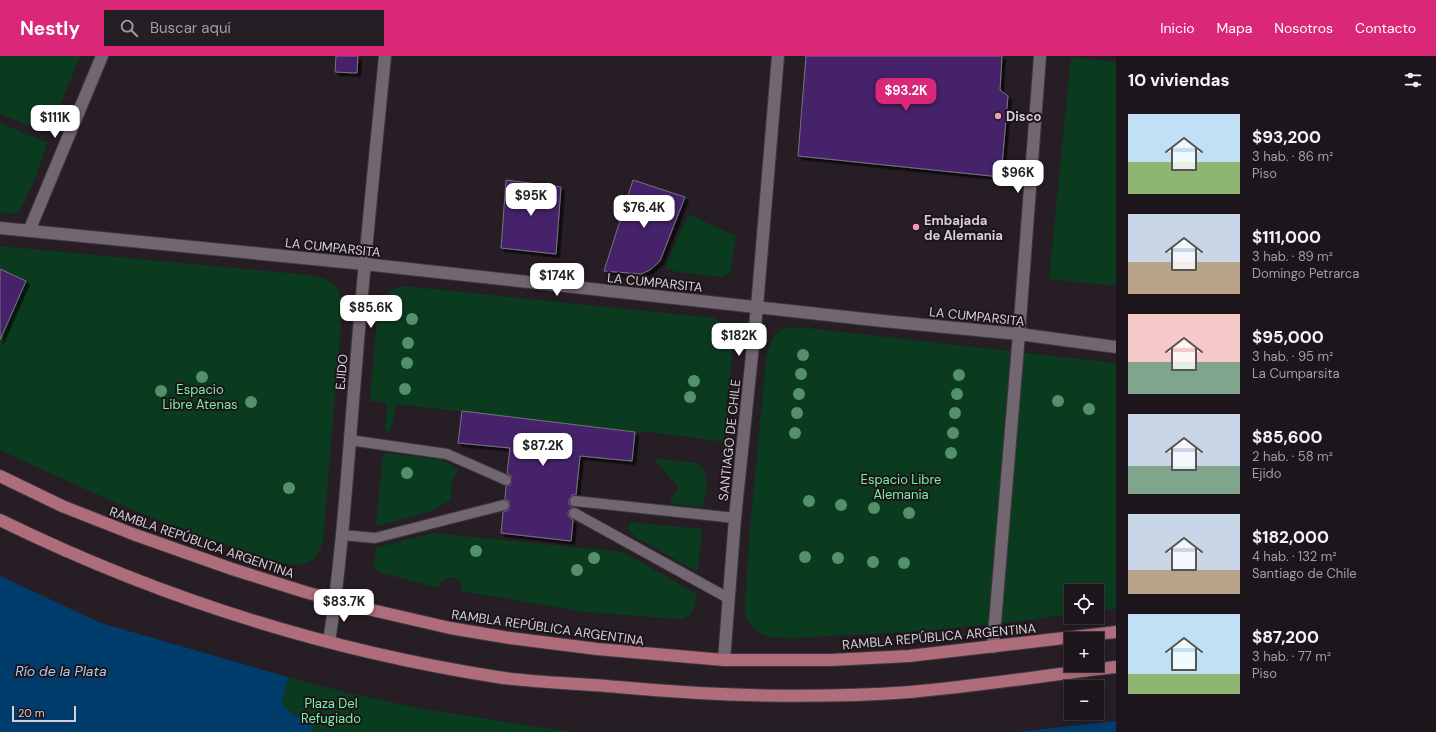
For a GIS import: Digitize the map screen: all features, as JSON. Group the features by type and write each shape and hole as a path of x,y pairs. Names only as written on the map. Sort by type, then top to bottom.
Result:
{"main road":[{"name":"RAMBLA REPÚBLICA ARGENTINA","path":"0,476 62,506 133,534 232,569 367,609 450,628 503,636 597,649 724,660 831,660 909,656 1116,632"},
{"path":"0,520 40,540 144,583 258,622 329,642 446,668 501,677 722,695 831,695 909,692 1116,667"}],"street":[{"path":"29,231 102,56"},
{"name":"EJIDO","path":"329,642 342,535 364,264 385,56"},
{"name":"SANTIAGO DE CHILE","path":"724,660 735,518 757,307 778,56"},
{"path":"993,647 1040,56"},
{"name":"LA CUMPARSITA","path":"0,228 364,264 1019,334 1116,347"}],"lane":[{"path":"349,440 447,454 506,480"},
{"path":"575,500 735,518"},
{"path":"342,535 375,538 504,505"},
{"path":"574,512 728,598"}],"green space":[{"path":"0,56 80,56 53,123 41,118 37,129 0,114"},
{"path":"1071,57 1116,62 1116,286 1049,279"},
{"path":"0,123 48,143 25,201 16,214 0,212"},
{"path":"688,214 736,236 730,273 722,277 678,272 665,268"},
{"name":"Espacio Libre Atenas","path":"0,246 309,275 324,279 334,285 340,295 342,311 323,540 318,554 312,560 298,565 286,564 273,560 153,518 0,450"},
{"path":"404,286 714,318 726,327 733,341 724,442 651,432 635,432 396,404 391,430 389,432 385,431 387,403 370,401 378,304 389,292"},
{"name":"Espacio Libre Alemania","path":"798,327 1116,363 1116,609 1104,610 1104,584 1064,584 1064,615 920,631 795,638 770,637 755,630 747,618 745,604 750,529 766,361 771,342 781,330 785,328"},
{"path":"383,453 441,459 458,470 452,480 451,500 431,511 377,526"},
{"path":"653,458 697,463 702,467 706,478 703,508 672,504 670,500 679,488"},
{"path":"630,522 702,529 698,571 637,538 628,529"},
{"path":"433,533 623,552 697,594 695,607 692,613 680,619 584,612 461,591 461,581 451,577 442,581 438,588 378,572 374,568 375,548"},
{"name":"Plaza Del Refugiado","path":"288,677 348,693 423,709 571,732 312,732 311,724 291,714 283,705 282,699"}],"water":[{"name":"Río de la Plata","path":"0,576 101,623 288,677 282,699 283,705 291,714 313,722 311,724 312,732 0,732"},
{"path":"1116,721 1116,732 1017,732"}],"building":[{"path":"336,56 358,56 357,73 335,72"},
{"path":"806,56 1002,56 1000,90 1008,96 1001,177 798,156"},
{"path":"506,180 561,187 556,254 501,248"},
{"path":"633,180 685,197 660,261 650,270 641,274 604,271"},
{"path":"0,269 26,281 0,340"},
{"path":"462,411 635,432 632,461 580,456 576,495 572,495 569,500 569,504 573,507 568,513 569,517 573,520 571,541 501,533 503,512 508,510 510,506 509,501 505,499 506,486 510,485 512,480 511,476 507,473 510,448 458,443"}],"place":[{"name":"Disco","path":"998,116"},
{"name":"Embajada de Alemania","path":"916,227"}]}
